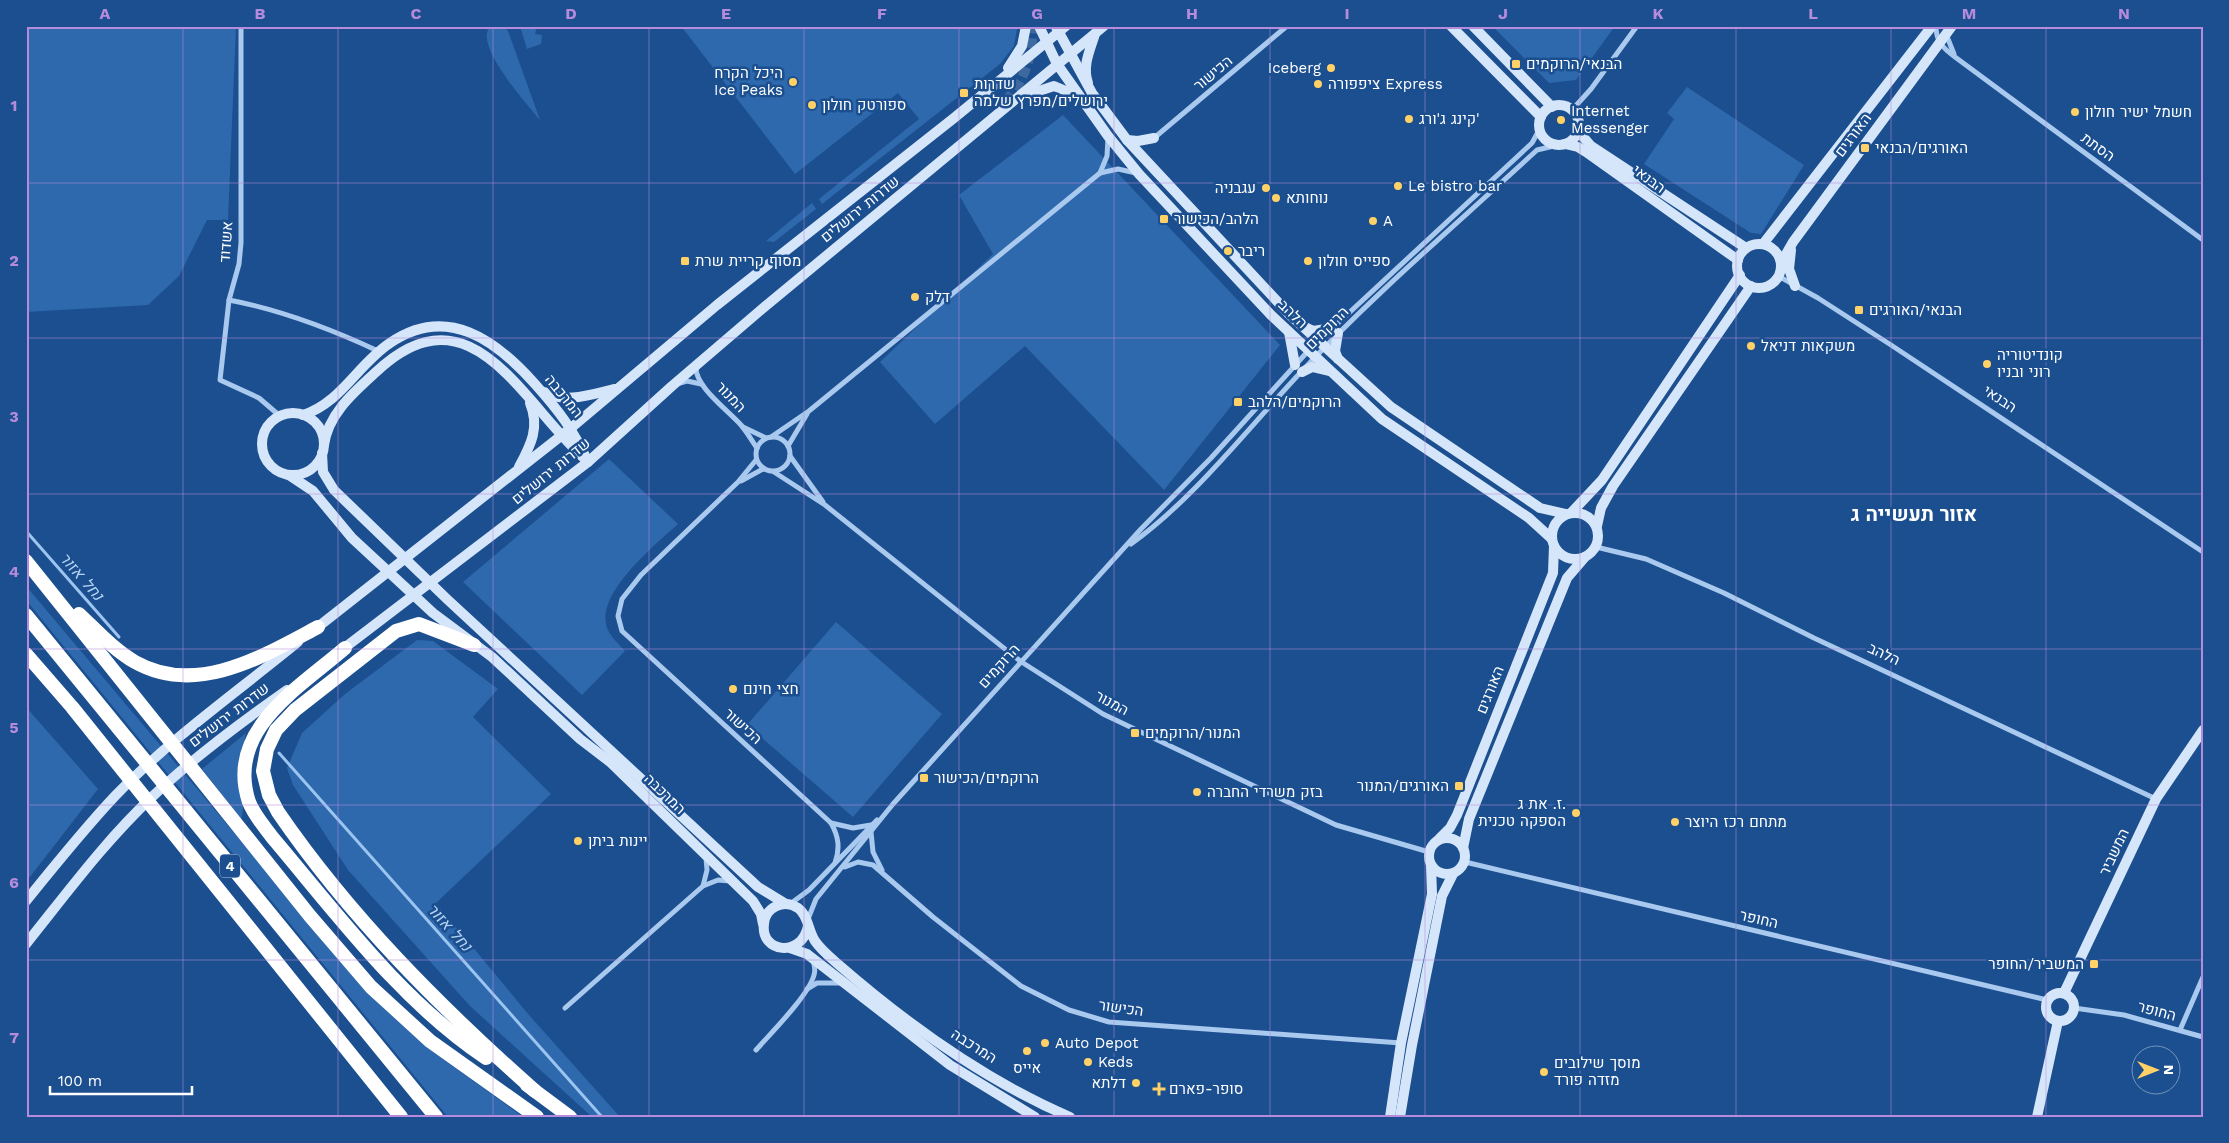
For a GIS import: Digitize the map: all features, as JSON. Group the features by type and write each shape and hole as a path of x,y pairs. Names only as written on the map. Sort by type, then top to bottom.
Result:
{"highway":[{"path":"26,561 121,652 149,668 178,676 194,676 237,667 318,627"},
{"path":"38,574 310,916 370,987 430,1041 537,1117"},
{"name":"4","path":"26,615 436,1117"},
{"path":"474,645 419,624 396,631 284,720 270,739 264,759 263,771 269,795 278,812 348,903 445,1008 535,1090"},
{"path":"345,648 264,719 250,741 245,766 245,782 249,802 256,816 272,837 383,968 476,1051 535,1090 570,1117"},
{"name":"4","path":"26,654 78,714 401,1117"}],"street":[{"name":"אשדוד","path":"241,26 241,243 239,264 229,300 220,380 259,398 280,416"},
{"path":"991,87 1019,52 1026,35 1026,26"},
{"name":"הלהב","path":"1039,26 1057,64 1108,136 1139,174 1288,331 1382,419 1529,518 1553,542"},
{"name":"הכישור","path":"1154,138 1287,26"},
{"path":"1451,26 1540,121 1543,136 1547,141 1562,145 1571,142 1578,131 1578,119 1572,110 1562,106 1552,107 1540,121"},
{"path":"1473,26 1552,107"},
{"path":"1572,110 1591,90 1636,26"},
{"name":"האורגים","path":"1763,244 1932,26"},
{"path":"1936,26 1936,37 1939,44"},
{"name":"שדרות ירושלים","path":"26,900 62,856 116,796 162,752 351,599 451,524 571,428 616,388 717,305 991,87 1060,28"},
{"name":"הלהב","path":"1060,28 1070,54 1092,93 1127,140 1300,324 1399,412 1540,508 1569,514"},
{"path":"1092,93 1086,70 1100,30"},
{"name":"שדרות ירושלים","path":"27,943 94,858 176,774 216,741 345,648 473,552 588,462 697,364 1100,30"},
{"path":"1949,30 1955,57"},
{"name":"האורגים","path":"1781,263 1792,242 1949,30"},
{"name":"הסתת","path":"1939,44 2203,240"},
{"path":"999,114 1023,96 1045,87 1059,86 1080,98"},
{"path":"868,222 922,168 1005,101"},
{"name":"הרוקמים","path":"788,904 809,890 893,804 1020,661 1127,547 1141,529 1298,368 1532,143 1538,132 1540,121"},
{"name":"הבנאי","path":"1578,131 1591,146 1746,248"},
{"path":"1100,173 1107,156 1108,136"},
{"path":"1127,140 1138,141 1154,138"},
{"path":"1149,164 1150,146 1154,138"},
{"name":"הרוקמים","path":"1127,547 1146,533 1217,465 1298,368 1336,331 1537,150 1562,145"},
{"name":"הבנאי","path":"1562,145 1586,152 1738,260"},
{"path":"738,482 756,460 757,448 768,438 809,411 1100,173 1118,169 1139,174"},
{"path":"1792,242 1789,269 1795,286"},
{"path":"1763,244 1775,250 1781,263 1778,276 1766,286 1751,286 1740,276 1738,260 1746,248 1763,244"},
{"path":"1740,276 1602,480 1569,514 1557,522 1553,542 1568,558 1585,557 1596,547 1597,526 1602,508 1613,486 1751,286"},
{"name":"הבנאי","path":"1778,276 1899,350 2203,552"},
{"path":"229,300 264,307 348,337 379,351"},
{"path":"1300,324 1313,331 1336,331 1335,351 1339,360"},
{"name":"המרכבה","path":"303,415 322,408 379,351 391,342 416,330 430,327 455,328 479,335 504,352 539,389 571,428 588,462"},
{"path":"1288,331 1298,368 1312,367 1331,372"},
{"name":"המרכבה","path":"588,462 560,436 528,397 494,362 472,348 446,341 420,342 408,347 386,362 349,400 328,426 323,449 324,472 334,490 448,600 758,887 788,904"},
{"name":"המנור","path":"697,364 696,375 702,384 742,427 757,448"},
{"name":"המנור","path":"672,386 687,381 702,384"},
{"path":"539,389 554,397 568,397 616,388"},
{"path":"517,471 534,434 535,418 528,397"},
{"path":"788,446 809,411"},
{"path":"293,413 303,415 318,427 323,449 312,469 303,474 289,475 274,469 263,454 263,434 268,425 280,416 293,413"},
{"name":"המנור","path":"742,427 768,438"},
{"path":"756,460 763,469 774,472 785,467 790,456 788,446 780,439 768,438"},
{"name":"המנור","path":"790,456 825,505"},
{"path":"738,482 763,469"},
{"name":"המנור","path":"774,472 825,505 1020,661 1103,714 1336,825 1429,852"},
{"name":"המרכבה","path":"289,475 313,491 352,538 433,613 492,657 580,739 610,762 759,908 764,924"},
{"name":"הכישור","path":"738,482 641,575 622,599 618,616 622,631 831,823"},
{"path":"1569,514 1589,517 1597,526"},
{"name":"האורגים","path":"1439,840 1450,828 1457,814 1553,573 1553,542"},
{"name":"הלהב","path":"1596,547 1646,559 1724,593 1814,638 2156,799"},
{"name":"האורגים","path":"1463,848 1469,819 1566,578 1585,557"},
{"name":"המשביר","path":"2064,993 2156,799 2203,730"},
{"name":"הרוקמים","path":"807,924 816,899 893,804"},
{"path":"831,823 853,828 872,825"},
{"path":"831,823 838,839 835,864"},
{"name":"הכישור","path":"871,832 873,852 884,872"},
{"path":"1390,1117 1401,1043 1432,894 1429,852 1435,842 1453,839 1463,848 1465,862 1453,874 1442,896 1412,1045 1400,1117"},
{"path":"703,886 707,870 705,855"},
{"name":"הכישור","path":"842,868 858,862 866,862 884,872 933,917 1021,986 1069,1010 1109,1022 1401,1043"},
{"name":"החופר","path":"1465,862 2047,1000"},
{"path":"1431,865 1436,872 1444,875 1453,874"},
{"path":"565,1008 703,886 718,880 734,883"},
{"path":"788,904 803,912 807,924 803,940 790,948 777,947 766,938 764,924 769,912 774,907 788,904"},
{"name":"המרכבה","path":"807,924 818,946 839,965 952,1052 1027,1096 1070,1117"},
{"name":"המרכבה","path":"790,948 801,951 813,959 950,1065 1035,1117"},
{"path":"756,1050 807,990 814,977 813,959"},
{"path":"2180,1030 2203,977"},
{"path":"807,990 817,983 843,983"},
{"path":"2064,993 2072,999 2074,1008 2067,1019 2058,1021 2047,1014 2047,1000 2054,994 2064,993"},
{"name":"החופר","path":"2074,1008 2124,1015 2203,1037"},
{"path":"2037,1117 2058,1021"}],"shaded area":[{"path":"26,26 236,26 228,220 207,220 179,276 148,305 26,312"},
{"path":"491,26 503,26 508,31 540,120 514,88 495,59 489,46 487,34"},
{"path":"520,26 537,26 535,34 542,35 541,44 527,49"},
{"name":"ספורטק חולון","path":"681,26 1017,26 1017,29 1014,46 1000,64 822,204 819,199 919,119 898,93 795,174"},
{"path":"1492,26 1615,26 1576,80 1549,83"},
{"path":"1687,87 1804,165 1761,234 1751,233 1644,164 1674,119 1667,113"},
{"path":"1063,115 1280,345 1164,490 1025,346 935,424 880,362 993,254 959,195"},
{"path":"812,203 816,209 774,242 766,241"},
{"path":"609,459 678,524 642,557 617,587 609,602 606,617 609,633 625,651 582,695 463,582"},
{"path":"26,586 376,1001 425,1046 523,1117 448,1117 26,600"},
{"path":"836,622 942,714 853,817 747,725"},
{"path":"417,640 433,641 498,689 473,717 551,794 436,903 529,1015 620,1117 592,1117 470,1006 348,870 293,785 287,768 302,733 345,694"},
{"path":"26,707 98,789 26,882"},
{"path":"246,733 239,764 243,806 241,819 202,769"}],"waterway":[{"name":"נחל אזור","path":"26,531 119,637"},
{"name":"נחל אזור","path":"279,753 602,1117"}],"tunnel":[{"path":"1005,101 1023,76 1029,57 1033,26"}],"place":[{"name":"הבנאי/הרוקמים","path":"1516,64"},
{"name":"Iceberg","path":"1331,68"},
{"name":"היכל הקרח Ice Peaks","path":"793,82"},
{"name":"ציפפורה Express","path":"1318,84"},
{"name":"שדרות ירושלים/מפרץ שלמה","path":"964,93"},
{"name":"ספורטק חולון","path":"812,105"},
{"name":"חשמל ישיר חולון","path":"2075,112"},
{"name":"קינג ג'ורג'","path":"1409,119"},
{"name":"Internet Messenger","path":"1561,120"},
{"name":"האורגים/הבנאי","path":"1865,148"},
{"name":"Le bistro bar","path":"1398,186"},
{"name":"עגבניה","path":"1266,188"},
{"name":"נוחותא","path":"1276,198"},
{"name":"הלהב/הכישור","path":"1164,219"},
{"name":"A","path":"1373,221"},
{"name":"ריבר","path":"1228,251"},
{"name":"מסוף קריית שרת","path":"685,261"},
{"name":"ספייס חולון","path":"1308,261"},
{"name":"דלק","path":"915,297"},
{"name":"הבנאי/האורגים","path":"1859,310"},
{"name":"משקאות דניאל","path":"1751,346"},
{"name":"קונדיטוריה רוני ובניו","path":"1987,364"},
{"name":"הרוקמים/הלהב","path":"1238,402"},
{"name":"חצי חינם","path":"733,689"},
{"name":"המנור/הרוקמים","path":"1135,733"},
{"name":"הרוקמים/הכישור","path":"924,778"},
{"name":"האורגים/המנור","path":"1459,786"},
{"name":"בזק משרדי החברה","path":"1197,792"},
{"name":"ז. את ג. הספקה טכנית","path":"1576,813"},
{"name":"מתחם רכז היוצר","path":"1675,822"},
{"name":"יינות ביתן","path":"578,841"},
{"name":"המשביר/החופר","path":"2094,964"},
{"name":"Auto Depot","path":"1045,1043"},
{"name":"אייס","path":"1027,1051"},
{"name":"Keds","path":"1088,1062"},
{"name":"מוסך שילובים מזדה פורד","path":"1544,1072"},
{"name":"דלתא","path":"1136,1083"},
{"name":"סופר-פארם","path":"1159,1089"}],"district":[{"name":"אזור תעשייה ג","path":"1914,514"}]}
